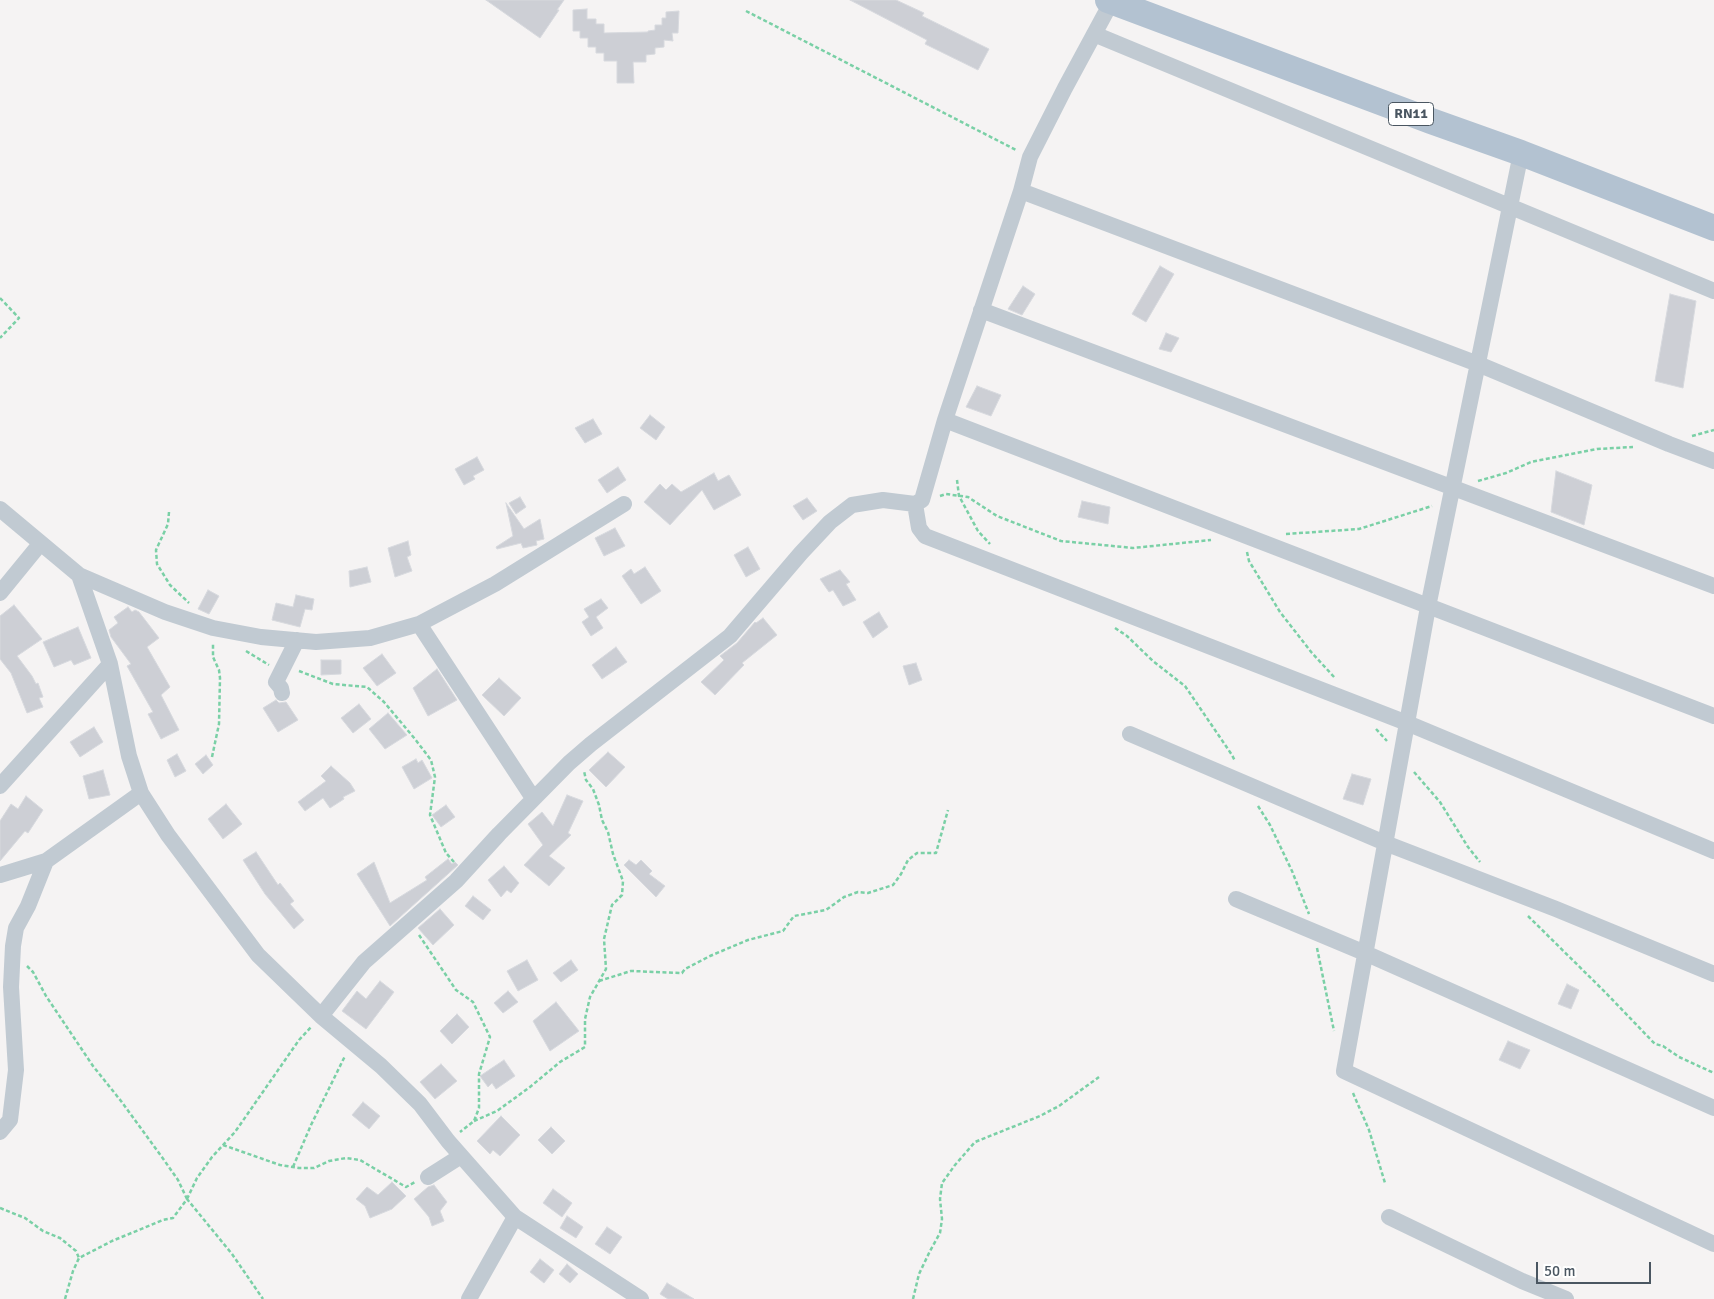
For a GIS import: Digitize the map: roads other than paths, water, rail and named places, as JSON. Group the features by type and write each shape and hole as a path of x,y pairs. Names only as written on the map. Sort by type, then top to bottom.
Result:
{"main road":[{"name":"RN11","path":"1110,1 1522,153 1714,228"}],"street":[{"path":"321,1016 364,962 464,873 533,798 591,744 730,636 830,522 852,505 883,500 915,504 922,500 945,420 1030,157 1110,1"},
{"path":"1094,34 1714,291"},
{"path":"1522,153 1428,607 1344,1071 1714,1244"},
{"path":"1020,191 1478,364 1714,461"},
{"path":"981,310 1714,586"},
{"path":"945,420 1714,716"},
{"path":"0,509 40,544 80,575 165,612 207,626 261,637 316,642 370,638 419,624 496,584 624,504"},
{"path":"915,504 919,528 925,536 1407,723 1714,851"},
{"path":"0,593 40,544"},
{"path":"80,575 110,664 129,756 141,793 168,835 258,955 321,1016 381,1066 420,1104 448,1141 515,1217 642,1299"},
{"path":"419,624 533,798"},
{"path":"282,693 281,688 276,682 297,640"},
{"path":"0,786 110,664"},
{"path":"1130,734 1385,843 1556,909 1714,974"},
{"path":"0,875 46,861 141,793"},
{"path":"0,1132 10,1120 16,1070 11,987 16,928 28,906 46,861"},
{"path":"1236,900 1365,954 1714,1108"},
{"path":"428,1177 461,1156"},
{"path":"469,1299 515,1217"},
{"path":"1389,1217 1522,1281 1566,1299"}]}
